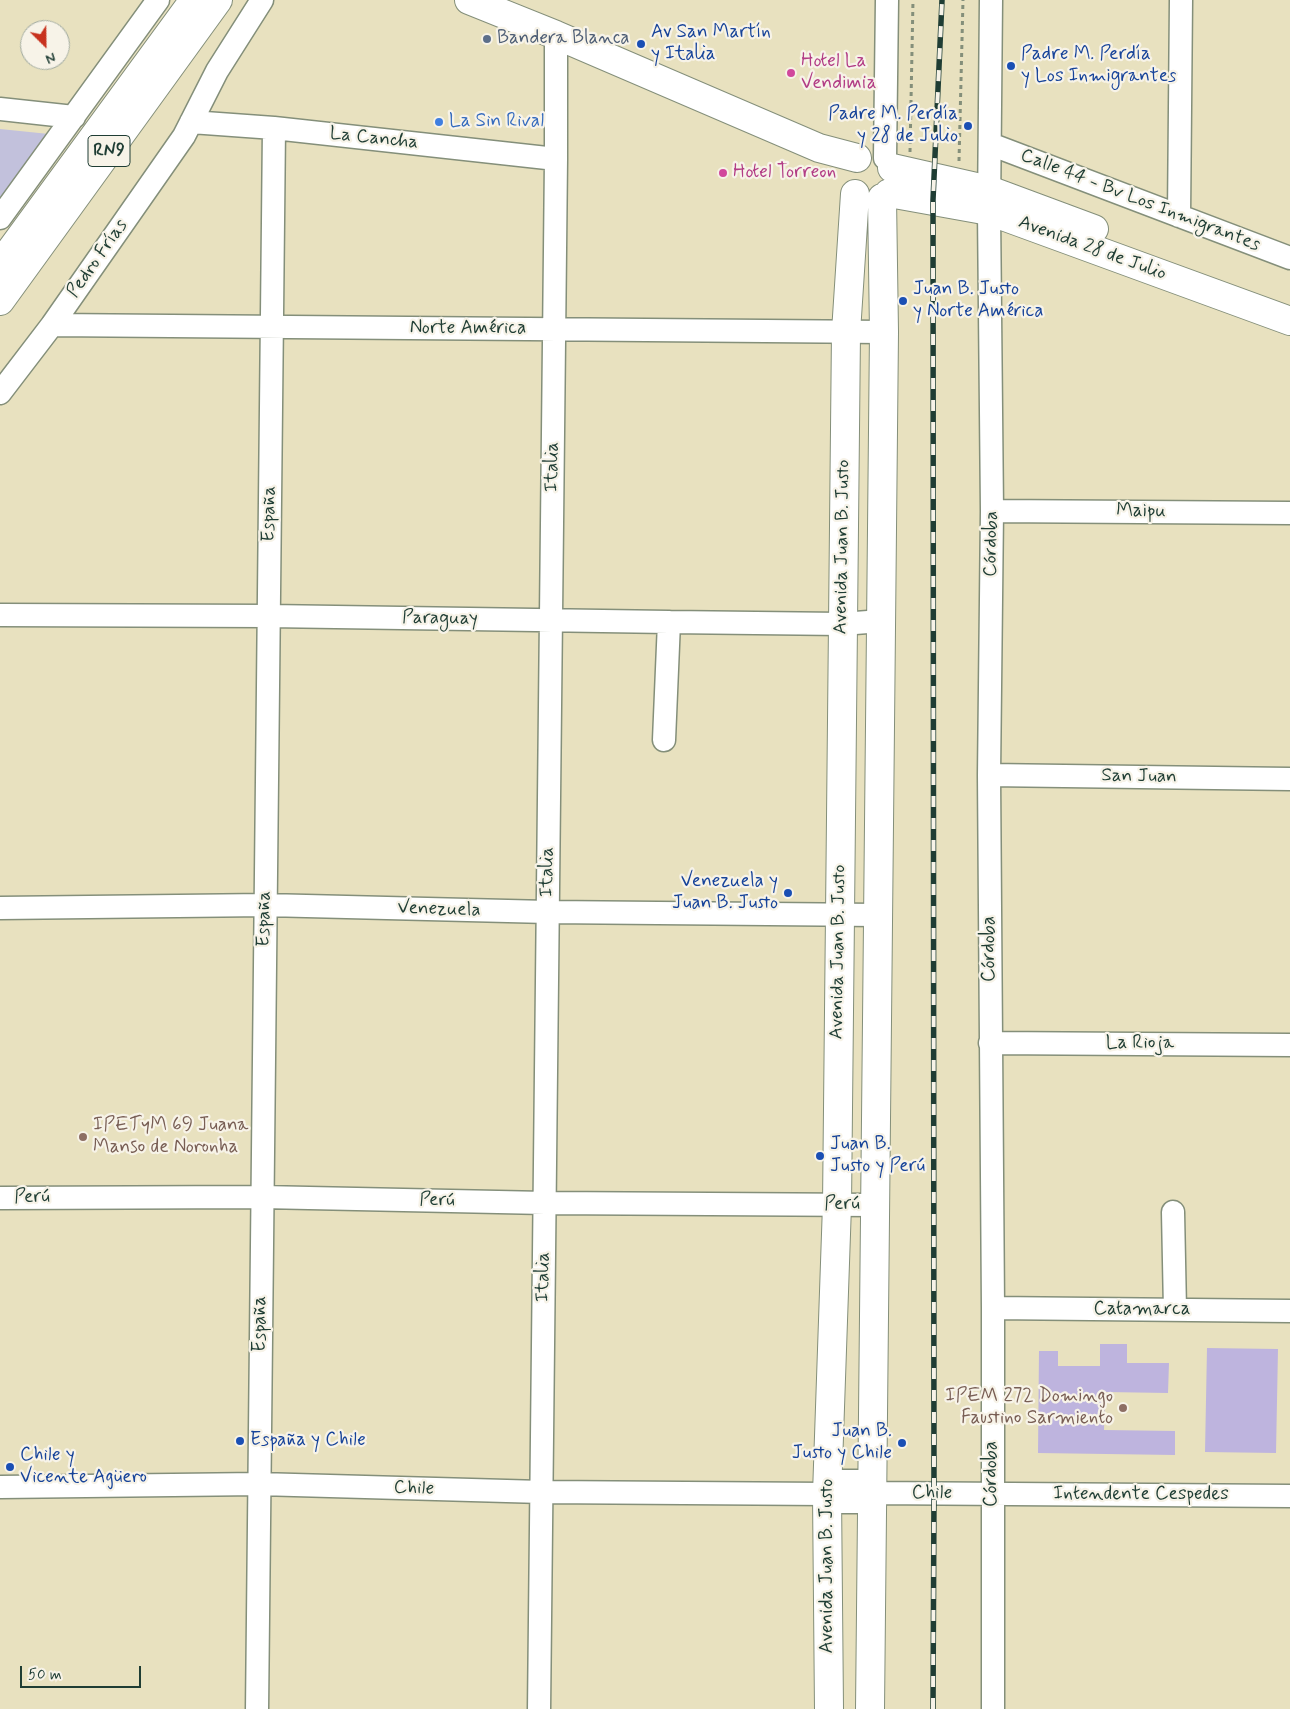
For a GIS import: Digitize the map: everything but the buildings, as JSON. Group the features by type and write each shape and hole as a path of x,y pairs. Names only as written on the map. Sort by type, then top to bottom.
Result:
{"main road":[{"name":"RN9","path":"0,265 194,0"},
{"name":"RN9","path":"0,301 218,0"},
{"path":"469,0 556,35 819,148 884,171 868,201 861,199 851,189 819,148"},
{"name":"Avenida Juan B. Justo","path":"829,1709 827,1494 837,1205 846,332 851,189 849,170 884,171 870,1709"},
{"name":"Avenida 28 de Julio","path":"884,171 959,182 989,200 1290,321"},
{"name":"Avenida 28 de Julio","path":"884,171 989,200 1290,304"}],"street":[{"path":"0,218 158,0"},
{"name":"Pedro Frías","path":"0,393 52,326 184,136 217,71 262,0"},
{"path":"874,0 884,171"},
{"path":"884,171 887,0"},
{"name":"Córdoba","path":"991,0 989,200 992,511 989,776 993,1308 993,1709"},
{"path":"1179,216 1181,0"},
{"name":"Italia","path":"539,1709 556,35"},
{"path":"0,109 74,117"},
{"name":"La Cancha","path":"191,122 274,128 556,159"},
{"name":"España","path":"257,1709 274,128"},
{"name":"Calle 44 - Bv Los Inmigrantes","path":"990,144 1290,258"},
{"name":"Norte América","path":"52,326 884,332"},
{"name":"Maipu","path":"992,511 1290,513"},
{"name":"Paraguay","path":"0,615 269,616 551,622 842,624 881,621"},
{"path":"664,740 669,622"},
{"name":"San Juan","path":"989,776 1290,779"},
{"name":"Venezuela","path":"0,908 266,905 548,912 878,915"},
{"name":"La Rioja","path":"990,1043 1290,1045"},
{"name":"Perú","path":"0,1198 262,1197 875,1205"},
{"path":"1173,1212 1175,1310"},
{"name":"Catamarca","path":"993,1308 1290,1310"},
{"name":"Chile","path":"0,1487 259,1484 542,1492 827,1494 838,1502 859,1502 872,1493 992,1494"},
{"name":"Intendente Cespedes","path":"992,1494 1290,1496"}],"path":[{"path":"884,171 913,0"},
{"path":"959,182 963,0"}],"shaded area":[{"path":"0,129 49,134 0,199"}],"railway":[{"path":"933,1709 933,200 942,0"}],"place":[{"name":"Bandera Blanca","path":"487,39"},
{"name":"Av San Martín y Italia","path":"641,44"},
{"name":"Padre M. Perdía y Los Inmigrantes","path":"1011,66"},
{"name":"Hotel La Vendimia","path":"791,73"},
{"name":"La Sin Rival","path":"439,122"},
{"name":"Padre M. Perdía y 28 de Julio","path":"968,126"},
{"name":"Hotel Torreon","path":"723,173"},
{"name":"Juan B. Justo y Norte América","path":"903,301"},
{"name":"Venezuela y Juan B. Justo","path":"788,893"},
{"name":"IPETyM 69 Juana Manso de Noronha","path":"83,1137"},
{"name":"Juan B. Justo y Perú","path":"820,1156"},
{"name":"IPEM 272 Domingo Faustino Sarmiento","path":"1123,1408"},
{"name":"España y Chile","path":"240,1441"},
{"name":"Juan B. Justo y Chile","path":"902,1443"},
{"name":"Chile y Vicente Agüero","path":"10,1467"}]}
